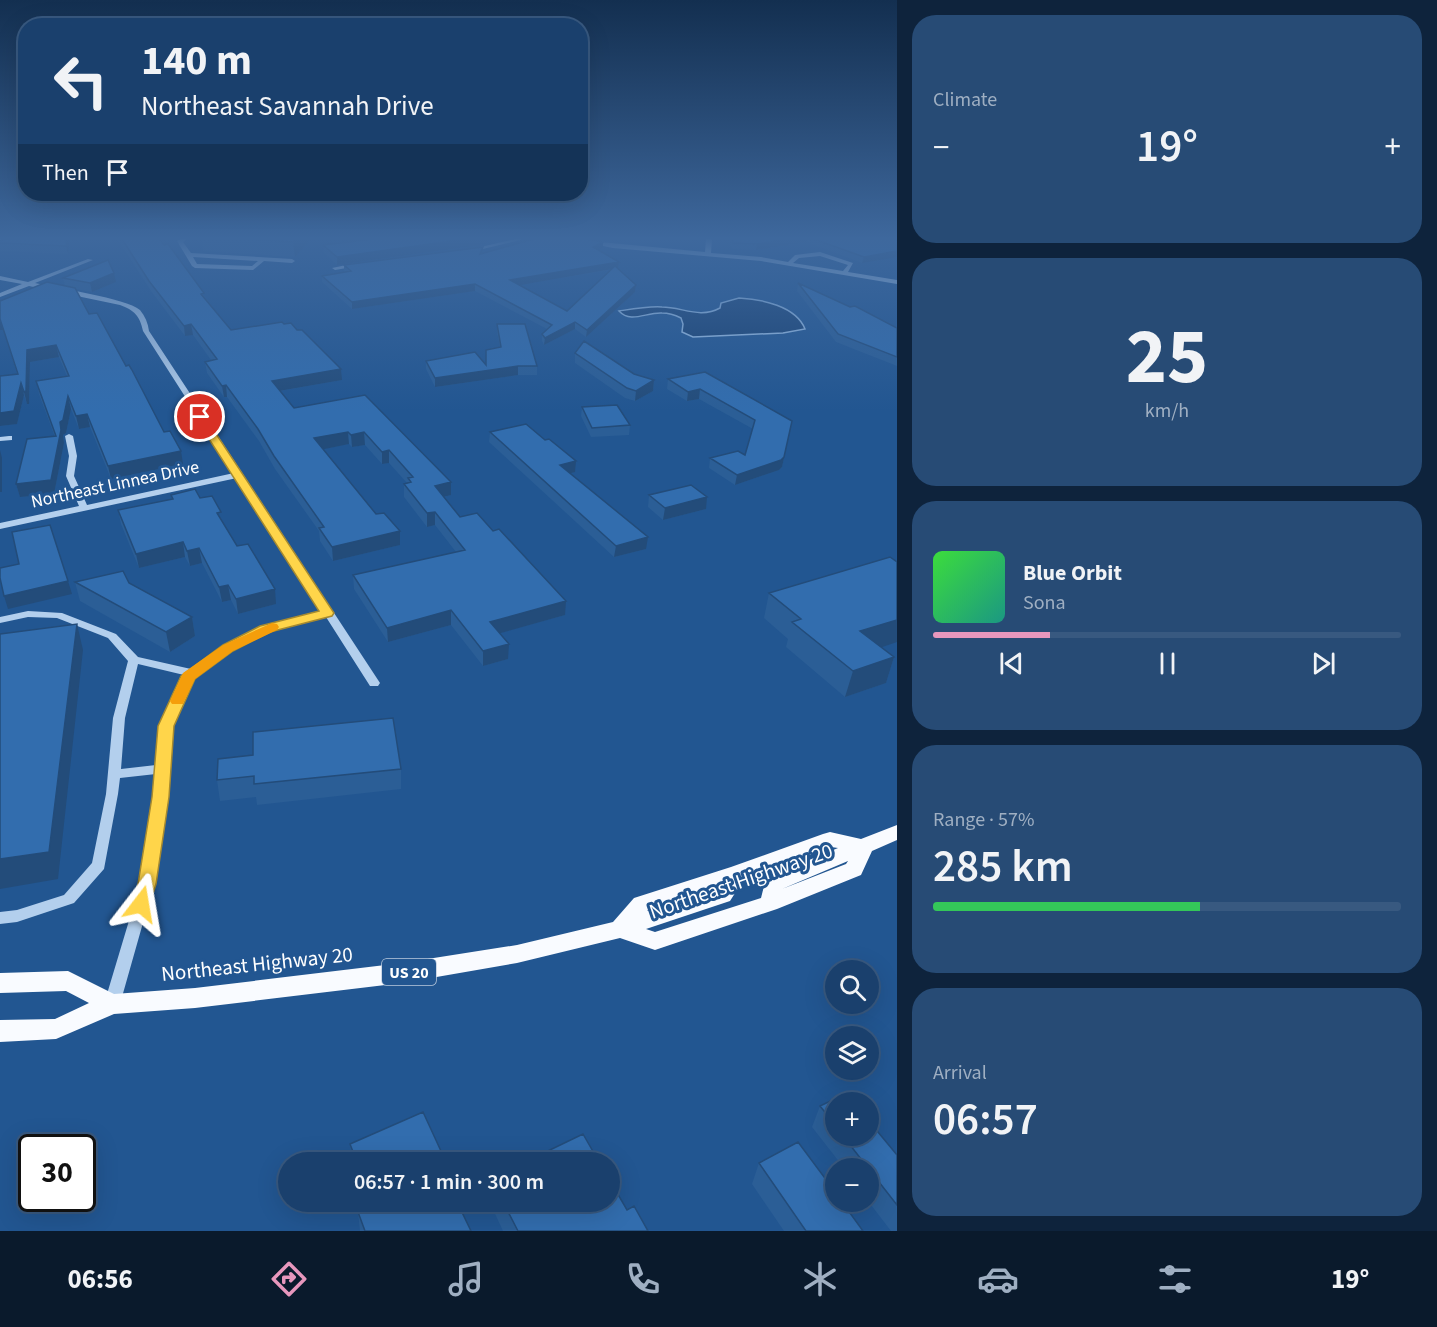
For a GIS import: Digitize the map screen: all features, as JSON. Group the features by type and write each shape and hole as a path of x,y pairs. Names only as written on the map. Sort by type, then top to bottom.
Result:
{"main road":[{"path":"864,847 897,832"},
{"name":"Northeast Highway 20","path":"0,1031 56,1029 112,1004 195,998 402,973 516,954 620,929 723,895 737,873 830,839 864,847 854,869 770,903 655,941 620,929"},
{"path":"0,983 68,981 112,1004"}],"street":[{"path":"90,296 122,303 136,309 143,317 146,331 237,475 374,682"},
{"path":"69,436 74,452 74,463 70,476 84,508"},
{"name":"Northeast Linnea Drive","path":"0,526 237,475"},
{"path":"112,1004 147,884 166,726 189,676 228,648 265,629 327,613"},
{"path":"0,620 28,614 58,615 112,636 134,660 193,673"},
{"path":"0,918 17,916 69,899 99,865 114,774 118,718 134,660"},
{"path":"114,774 162,769"}],"water":[{"path":"739,298 767,302 786,309 800,321 805,329 783,333 693,337 682,332 681,318 674,315 656,313 629,317 619,311 669,307 698,313 713,311 720,308 721,303"}],"building":[{"path":"11,296 80,296 89,314 97,313 126,366 129,365 132,370 164,432 170,431 181,451 108,466 87,414 76,416 68,396 63,420 60,422 61,430 51,480 16,484 27,439 56,436 36,381 69,376 56,345 27,350 26,391 24,392 21,383 14,411 0,413 0,376 18,374 0,319 0,301"},
{"path":"161,296 203,296 231,330 282,322 291,323 297,330 302,330 341,369 272,381 294,408 365,395 451,482 435,486 460,517 477,513 493,531 499,529 566,601 490,622 509,644 483,651 451,610 387,628 353,575 465,550 435,512 427,513 404,484 411,482 408,478 413,477 389,450 382,452 364,432 351,435 348,432 314,438 376,514 384,513 400,531 332,547 319,528 324,527 274,456 258,429 226,385 222,386 205,362 217,359 191,324 184,326"},
{"path":"346,296 390,296 352,302"},
{"path":"498,296 540,296 567,311 583,296 624,296 587,330 575,322 545,338 542,334 552,325"},
{"path":"809,296 827,296 850,307 855,306 897,328 897,357 838,334"},
{"path":"497,324 525,324 537,366 518,366 435,378 426,361 475,352 486,365 486,350 501,347"},
{"path":"584,341 634,374 654,380 636,391 627,388 575,353"},
{"path":"705,372 792,421 784,457 781,460 737,475 710,458 738,451 745,455 755,420 700,389 688,392 668,379"},
{"path":"617,405 630,425 592,428 582,407"},
{"path":"526,424 576,461 560,465 648,537 616,546 490,432"},
{"path":"691,485 707,497 665,508 649,495"},
{"path":"195,489 200,498 212,496 221,512 217,513 237,546 248,544 275,589 236,599 228,585 219,587 199,548 187,551 183,542 136,554 118,510 173,499 171,495"},
{"path":"50,525 68,581 4,596 0,568 19,564 12,532"},
{"path":"890,557 897,562 897,620 860,631 894,657 853,671 792,622 801,619 769,593"},
{"path":"123,571 129,583 192,617 166,632 75,582"},
{"path":"77,624 49,852 0,859 0,634"},
{"path":"393,718 401,769 254,784 254,776 217,780 218,759 253,755 253,732"},
{"path":"423,1112 441,1152 353,1152 350,1144"},
{"path":"879,1133 897,1155 897,1205 879,1182 879,1158 860,1158 851,1146 879,1146"},
{"path":"583,1134 593,1152 546,1152"},
{"path":"798,1142 825,1178 825,1212 849,1212 863,1231 806,1231 759,1163"},
{"path":"620,1198 627,1210 634,1206 648,1231 518,1231 508,1212 620,1212"},
{"path":"358,1212 462,1212 471,1231 365,1231"}],"slow traffic":[{"path":"177,701 189,676 228,648 272,627"}],"route":[{"path":"141,904 147,884 160,797 166,726 189,676 228,648 265,629 327,613 200,417"}]}
